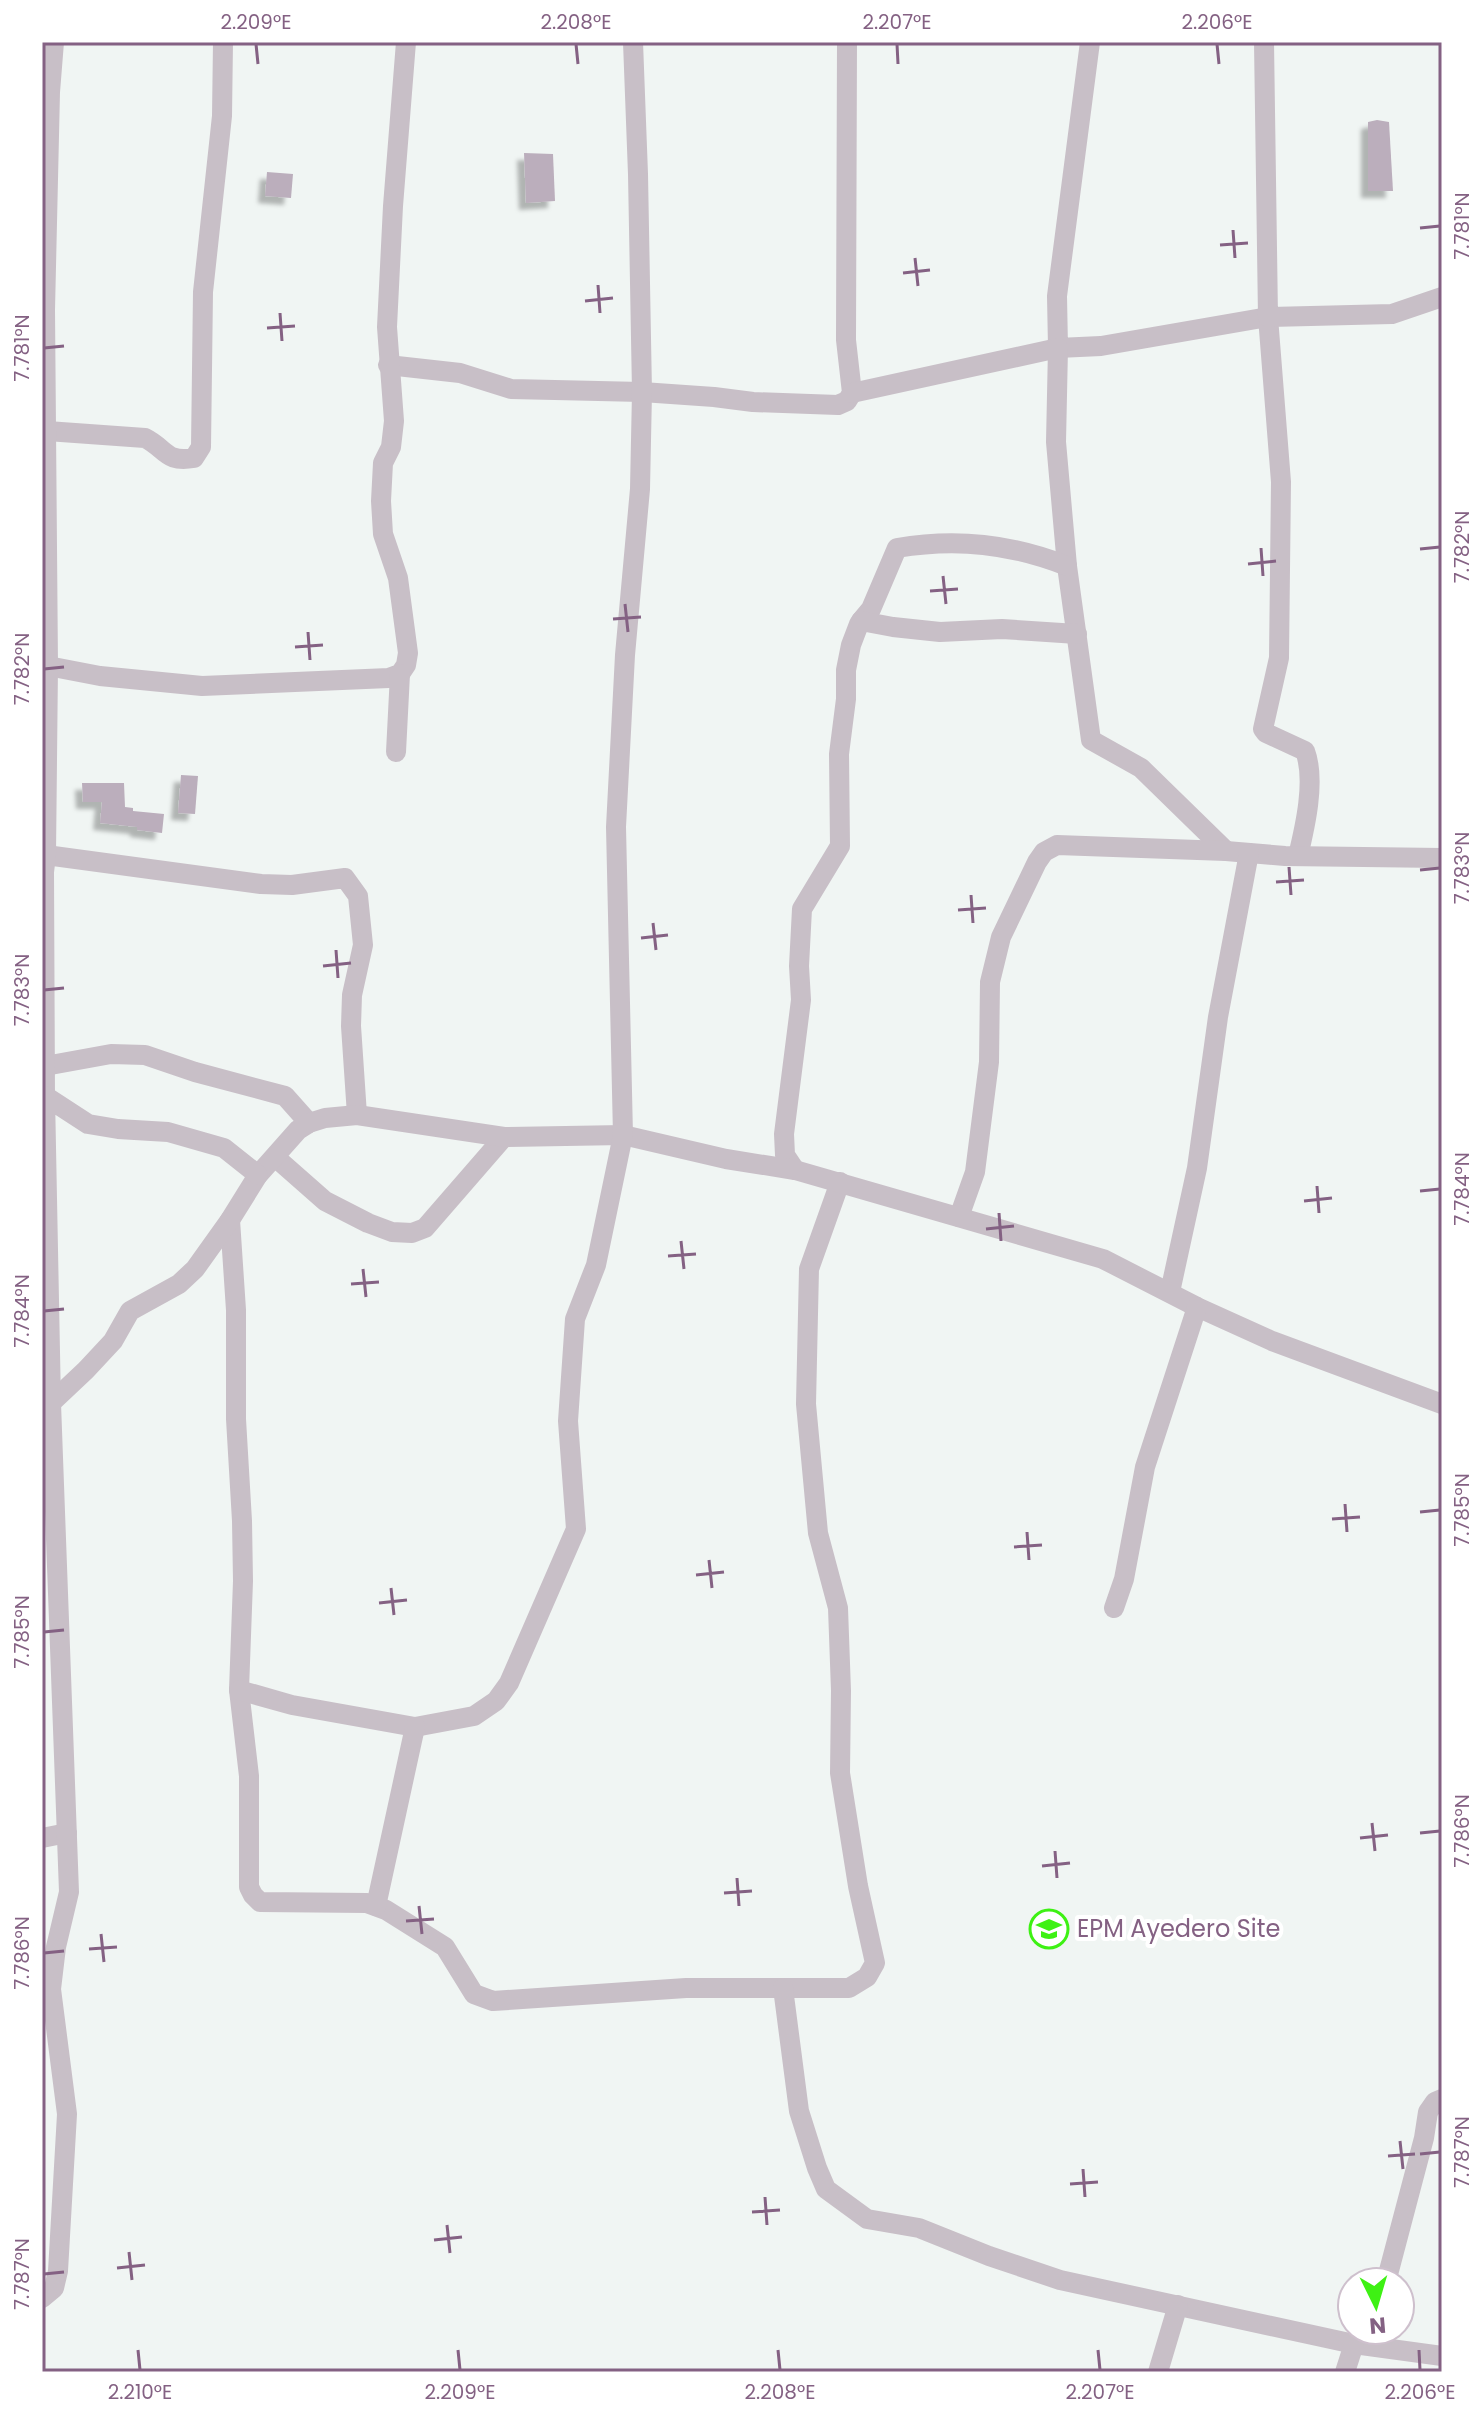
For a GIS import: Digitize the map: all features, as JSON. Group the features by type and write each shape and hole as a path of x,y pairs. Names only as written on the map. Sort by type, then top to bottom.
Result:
{"street":[{"path":"42,2298 54,2288 58,2271 67,2114 51,1989 56,1947 69,1892 51,1403 44,1095 48,666 45,310 54,42"},
{"path":"47,431 145,438 169,458 181,461 194,458 201,447 203,292 222,116 223,42"},
{"path":"396,752 400,674 406,665 408,653 398,578 383,534 381,501 383,463 391,447 394,421 387,327 406,42"},
{"path":"239,1690 292,1705 415,1727 474,1716 496,1701 509,1683 576,1529 568,1421 575,1319 596,1265 623,1135 616,827 618,749 640,489 642,392 633,42"},
{"path":"388,365 460,373 511,389 642,392 753,402 838,405 847,401 852,393 846,340 847,42"},
{"path":"1090,42 1057,296 1056,442 1067,566 1091,740 1141,768 1226,851"},
{"path":"1264,42 1268,317 1281,482 1280,644 1263,729 1305,751 1308,760 1308,814 1298,856"},
{"path":"852,393 1058,348 1101,346 1268,317 1392,314 1442,297"},
{"path":"795,1170 785,1155 784,1134 801,1000 802,909 840,846 839,754 846,699 846,670 851,645 861,621 871,609 897,548 930,542 986,544 1034,553 1067,566"},
{"path":"861,621 940,632 1002,629 1077,634"},
{"path":"48,666 100,676 202,686 389,678 400,674"},
{"path":"959,1217 975,1172 989,1062 990,982 1001,937 1044,852 1057,845 1298,856 1442,858"},
{"path":"1170,1292 1197,1168 1218,1017 1249,853"},
{"path":"44,866 261,884 292,885 345,878 358,896 363,945 352,995 357,1115"},
{"path":"45,1066 111,1054 145,1055 285,1096 309,1123"},
{"path":"44,1095 88,1124 168,1132 224,1148 258,1175"},
{"path":"51,1403 113,1341 130,1311 179,1284 195,1269 258,1175 298,1130 325,1118 357,1115 504,1137 623,1135 726,1159 795,1170 1103,1259 1272,1341 1442,1404"},
{"path":"275,1157 325,1201 392,1232 412,1233 425,1228 504,1137"},
{"path":"230,1220 236,1310 236,1419 242,1521 239,1690 249,1776 249,1887 253,1895 260,1902 367,1903 386,1910 445,1947 474,1994 493,2001 686,1988 849,1988 867,1977 875,1963 858,1886 840,1773 838,1608 818,1533 806,1404 809,1269 840,1182"},
{"path":"1114,1608 1124,1579 1145,1467 1197,1307"},
{"path":"376,1906 415,1727"},
{"path":"42,1838 67,1833"},
{"path":"783,1988 799,2111 826,2189 867,2219 919,2228 1060,2280 1336,2340"},
{"path":"1390,2266 1428,2112 1435,2102 1442,2099"},
{"path":"1158,2372 1178,2305"},
{"path":"1345,2372 1353,2346"},
{"path":"1409,2346 1442,2356"}],"building":[{"path":"1368,122 1389,122 1393,191 1368,191"},
{"path":"524,153 553,154 555,201 526,203"},
{"path":"267,172 293,174 291,198 265,196"},
{"path":"181,775 198,776 195,814 178,813"},
{"path":"82,783 124,783 125,807 133,808 133,811 164,814 162,833 100,823 102,802 83,802"}],"place":[{"name":"EPM Ayedero Site","path":"1049,1929"}]}
